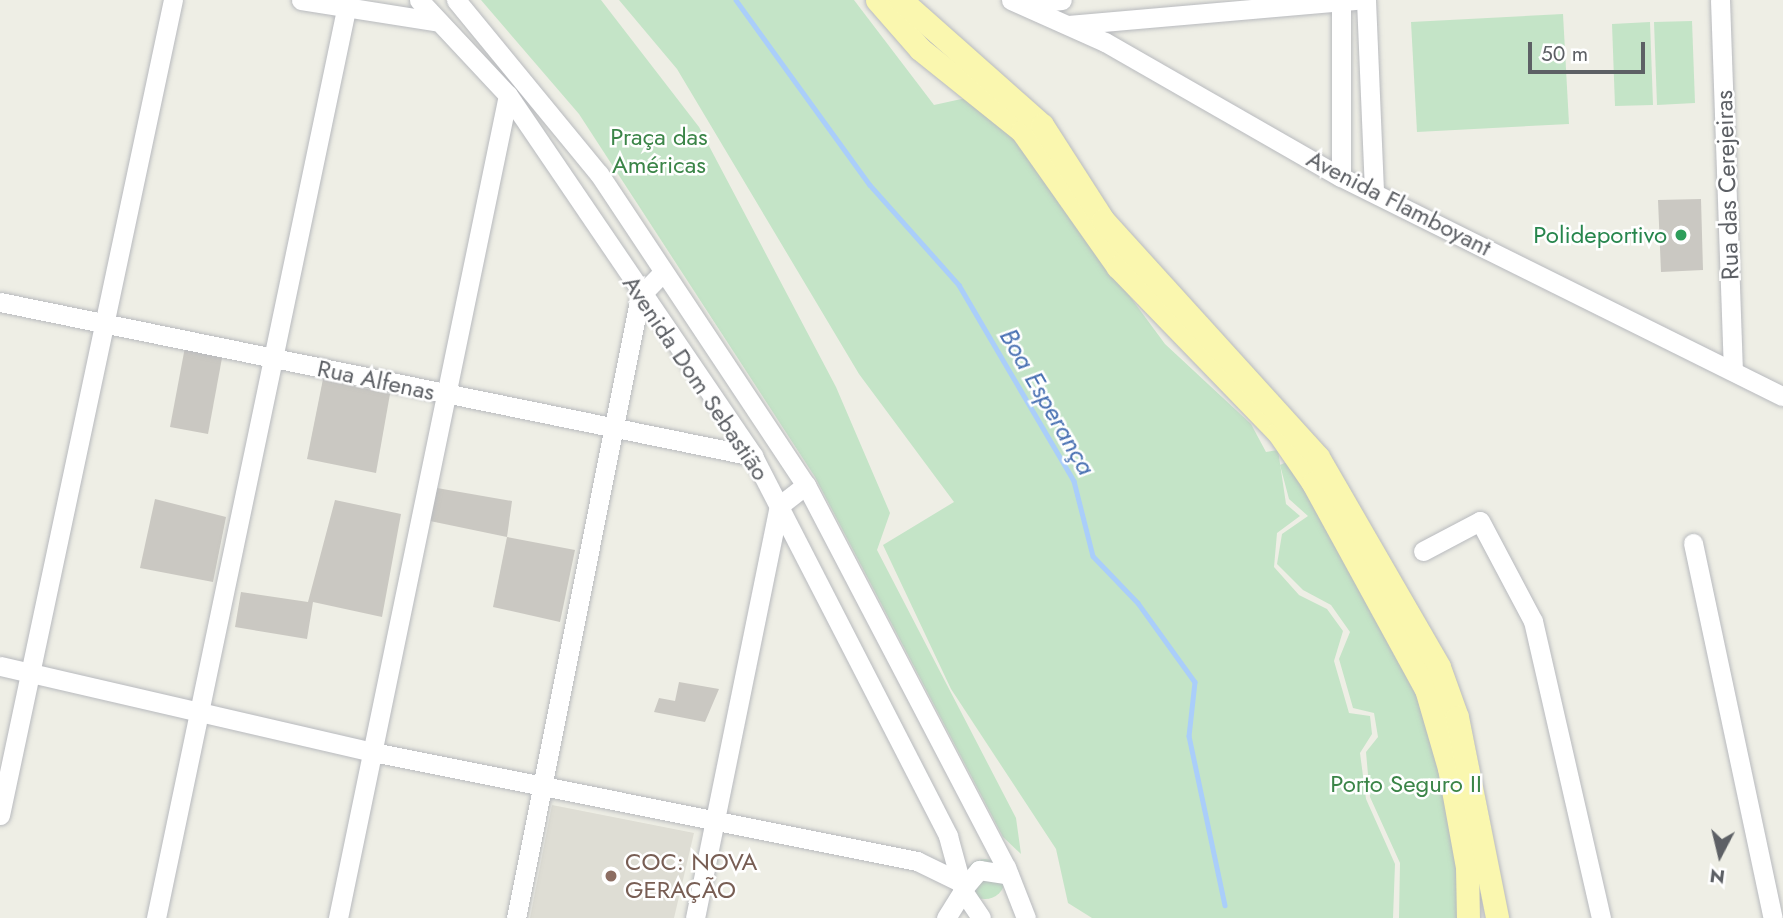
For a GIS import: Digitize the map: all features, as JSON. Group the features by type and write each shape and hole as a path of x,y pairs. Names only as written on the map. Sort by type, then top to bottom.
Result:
{"main road":[{"path":"877,0 920,49 1022,131 1118,267 1278,432 1313,483 1426,689 1463,842 1468,918"},
{"path":"901,0 1033,115 1103,220 1318,457 1439,667 1457,717 1497,918"}],"street":[{"path":"0,815 33,674 103,323 173,0"},
{"path":"302,0 434,21"},
{"name":"Avenida Dom Sebastião","path":"419,0 434,21 508,95 640,296 753,456 981,918"},
{"name":"Avenida Dom Sebastião","path":"456,0 570,134 806,485 1009,875 1026,918"},
{"path":"1015,2 1062,0"},
{"path":"1366,0 1374,190"},
{"name":"Rua das Cerejeiras","path":"1720,0 1733,370"},
{"path":"1064,25 1347,1 1342,177"},
{"name":"Avenida Flamboyant","path":"1015,2 1064,25 1342,177 1374,190 1783,396"},
{"path":"156,918 346,9"},
{"path":"338,918 443,394 508,95"},
{"path":"516,918 619,430 640,296 668,279"},
{"name":"Rua Alfenas","path":"0,302 753,456"},
{"path":"695,918 717,821 779,506 806,485"},
{"path":"1423,551 1480,521 1533,621 1601,918"},
{"path":"1693,543 1773,918"},
{"path":"0,666 373,752 544,784 917,861 961,882"},
{"path":"946,918 961,882 979,870 1009,875"}],"shaded area":[{"name":"COC: NOVA GERAÇÃO","path":"552,805 694,833 674,918 530,918"}],"green space":[{"name":"Praça das Américas","path":"481,0 601,0 699,127 836,387 890,513 877,550 1016,818 1021,854 1003,837 815,477 579,114"},
{"path":"619,0 854,0 934,105 966,98 1005,127 1165,344 1251,424 1266,452 1278,450 1286,504 1300,516 1277,533 1274,567 1299,595 1327,609 1343,631 1334,661 1349,713 1370,716 1372,734 1360,753 1366,799 1395,864 1393,918 1092,918 1068,903 1056,849 951,689 883,545 954,502 859,374 677,69"},
{"path":"1563,14 1569,124 1417,132 1411,22"},
{"path":"1692,21 1695,103 1657,105 1654,22"},
{"path":"1650,22 1653,105 1615,106 1612,24"},
{"name":"Porto Seguro II","path":"1289,461 1421,690 1463,865 1459,918 1399,918 1400,863 1370,797 1366,752 1378,737 1374,713 1353,708 1339,659 1350,632 1331,605 1303,590 1277,564 1282,534 1308,516 1289,499 1280,465"},
{"path":"985,859 993,860 999,865 1004,871 1004,887 999,893 993,898 985,899 977,898 971,893 966,887 965,879 966,871 971,865 977,860"}],"building":[{"name":"Polideportivo","path":"1701,199 1703,270 1661,272 1658,200"},
{"path":"185,347 222,358 208,434 170,427"},
{"path":"323,379 390,394 376,473 307,459"},
{"path":"437,488 512,501 507,537 430,521"},
{"path":"155,499 226,517 213,582 140,568"},
{"path":"335,500 401,514 382,617 313,602 307,639 235,627 241,592 308,602"},
{"path":"507,537 575,550 560,622 493,607"},
{"path":"679,682 719,689 705,722 654,712 659,698 675,701"}],"waterway":[{"name":"Boa Esperança","path":"736,0 870,185 959,285 1074,481 1093,556 1138,603 1195,682 1189,736 1225,905"}],"place":[{"name":"Polideportivo","path":"1681,235"},
{"name":"COC: NOVA GERAÇÃO","path":"611,876"}]}
